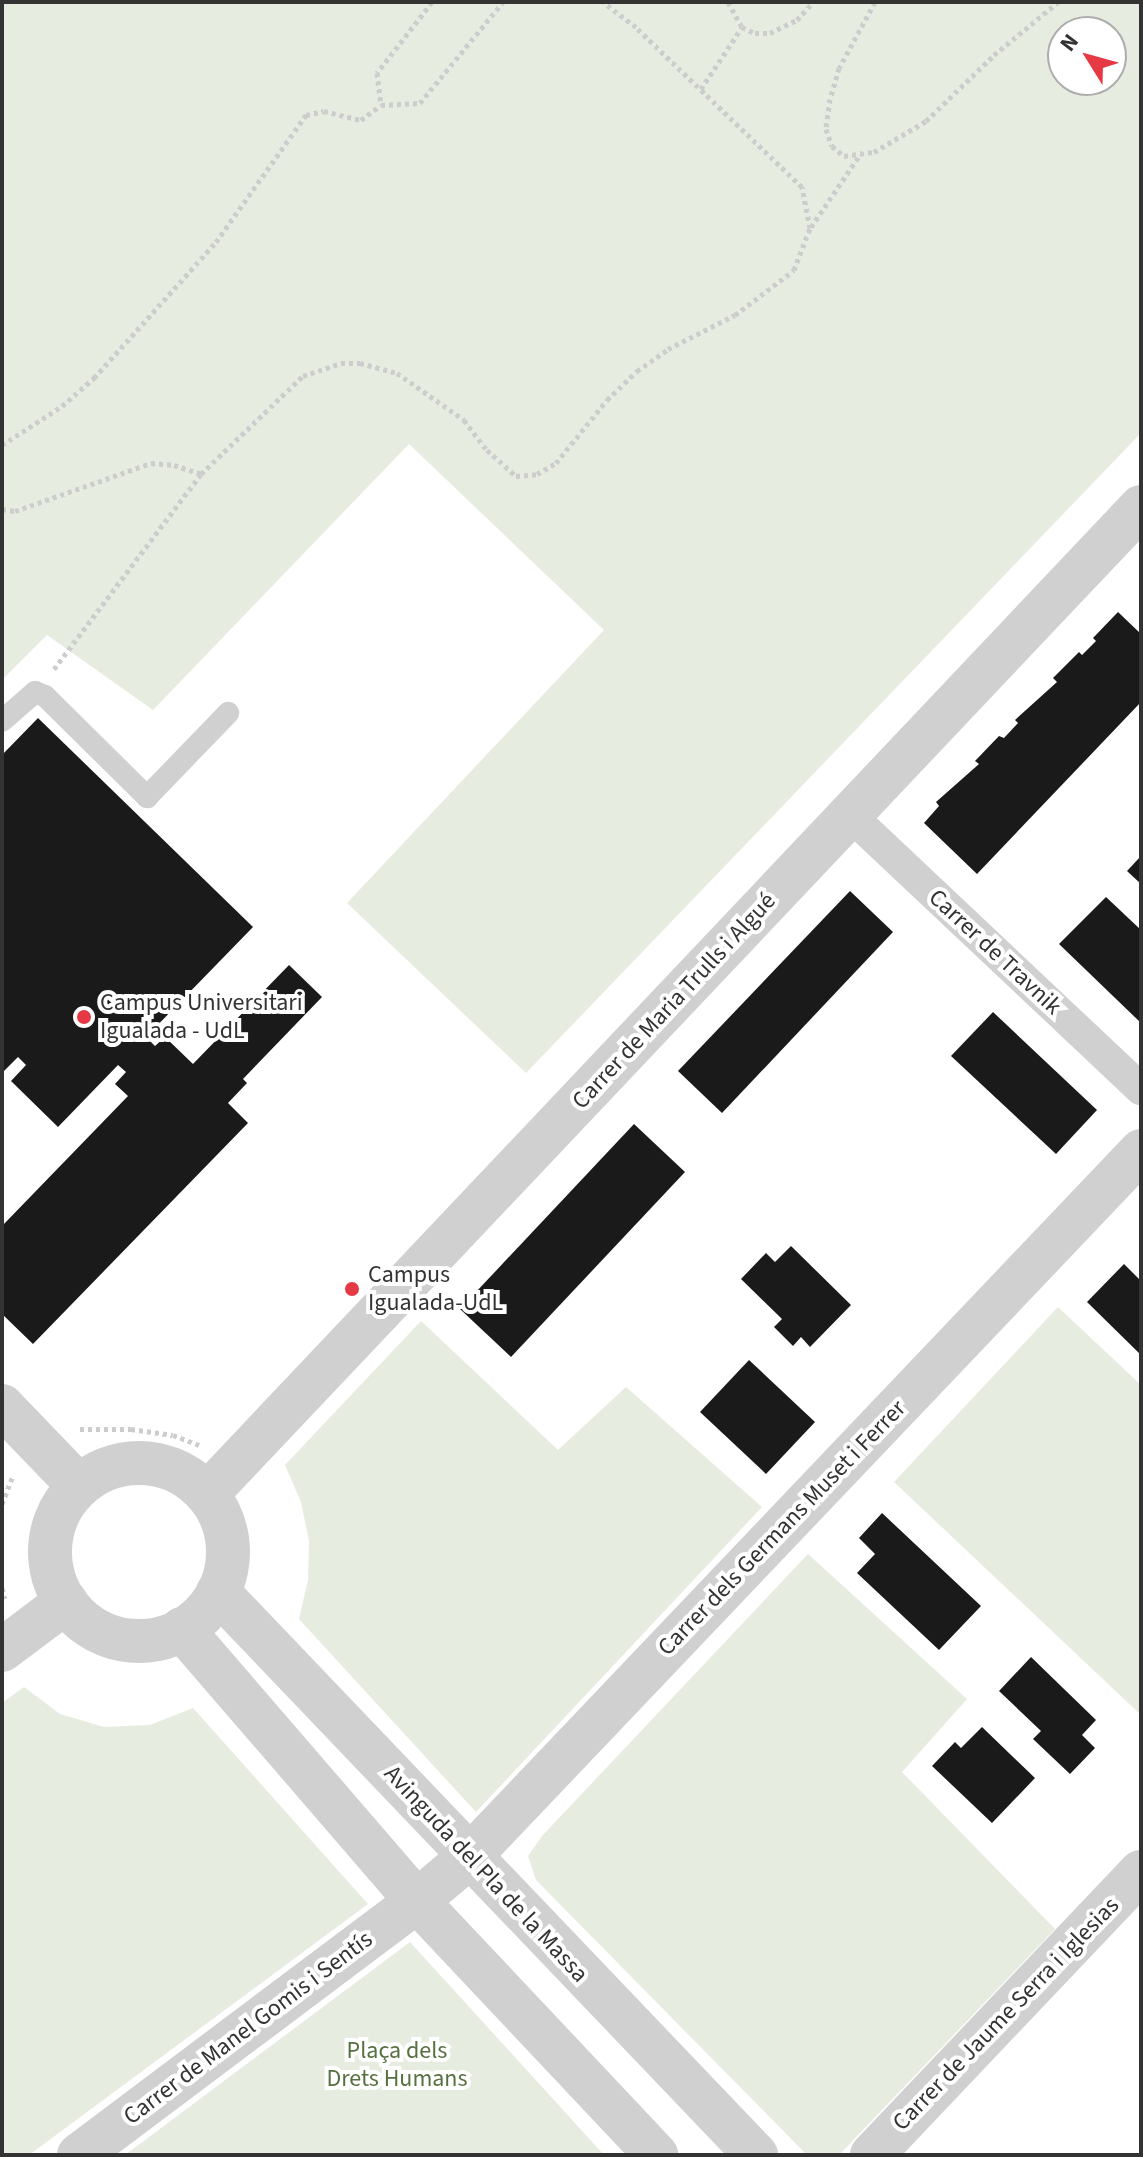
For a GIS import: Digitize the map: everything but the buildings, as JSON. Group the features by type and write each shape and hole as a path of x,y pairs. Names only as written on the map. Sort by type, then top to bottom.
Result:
{"street":[{"name":"Carrer de Maria Trulls i Algué","path":"207,1494 1141,507"},
{"name":"Carrer de Travnik","path":"850,815 1141,1089"},
{"name":"Carrer dels Germans Muset i Ferrer","path":"417,1901 468,1858 1141,1151"},
{"path":"2,1406 79,1486"},
{"path":"145,1463 179,1472 207,1494 221,1516 227,1541 226,1567 218,1592 203,1613 182,1629 145,1640 119,1638 84,1621 66,1602 53,1574 51,1542 60,1512 79,1486 110,1468 145,1463"},
{"name":"Avinguda del Pla de la Massa","path":"218,1592 468,1858 756,2155"},
{"path":"2,1650 66,1602"},
{"path":"182,1629 417,1901 656,2155"},
{"name":"Carrer de Jaume Serra i Iglesias","path":"872,2155 1141,1872"},
{"name":"Carrer de Manel Gomis i Sentís","path":"79,2155 417,1901"}],"lane":[{"path":"2,721 35,692 45,696 147,797 228,713"}],"path":[{"path":"381,105 377,73 432,2"},
{"path":"2,445 62,406 94,378 216,242 306,115 324,111 361,120 381,105 420,103 503,2"},
{"path":"603,2 636,27 802,187 810,228"},
{"path":"728,2 742,27 755,33 770,33 797,20 813,2"},
{"path":"875,2 839,68 827,114 826,129 832,146 844,156 859,156 887,145 926,121 994,55 1058,2"},
{"path":"701,89 742,27"},
{"path":"35,692 201,474 303,376 341,363 379,368 415,383 464,420 487,450 516,476 537,474 556,463 607,400 637,371 668,349 735,315 794,270 810,228 859,156"},
{"path":"2,509 28,507 151,463 174,465 201,474"}],"green space":[{"path":"2,2 1141,2 1141,433 526,1073 347,903 604,630 409,444 153,710 47,635 2,680"},
{"path":"1058,1307 1141,1385 1141,1715 894,1482"},
{"path":"421,1321 558,1450 626,1387 762,1507 476,1812 299,1619 308,1580 309,1541 301,1502 285,1465"},
{"path":"808,1554 967,1699 902,1772 1055,1929 839,2155 807,2155 536,1880 528,1856 542,1836"},
{"path":"24,1687 60,1714 104,1727 150,1725 193,1708 368,1904 29,2155 2,2155 2,1703"},
{"name":"Plaça dels Drets Humans","path":"410,1942 604,2155 125,2155"}],"place":[{"name":"Campus Universitari Igualada - UdL","path":"84,1017"},
{"name":"Campus Igualada-UdL","path":"352,1289"}]}
